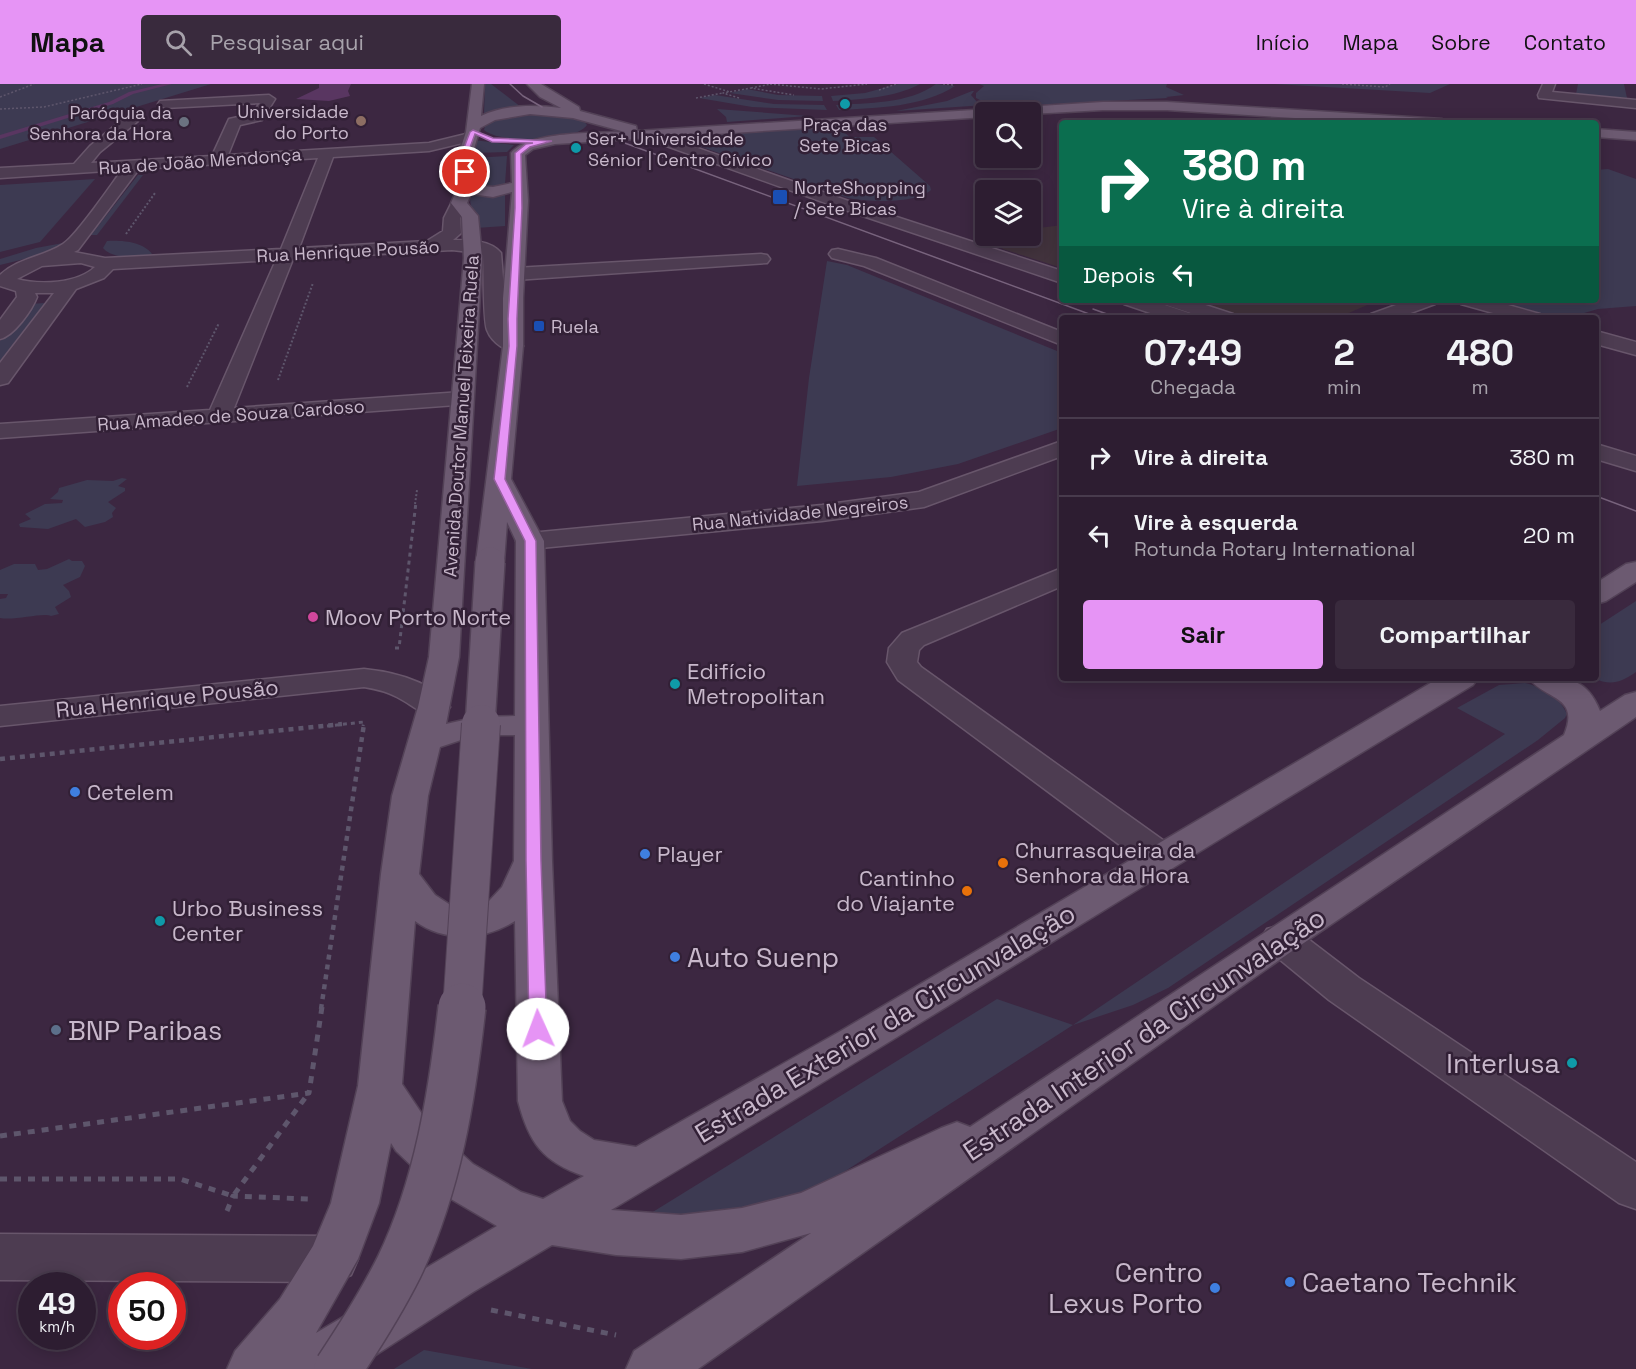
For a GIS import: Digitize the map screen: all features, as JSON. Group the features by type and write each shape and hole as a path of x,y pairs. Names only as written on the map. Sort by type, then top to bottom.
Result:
{"main road":[{"name":"Avenida Doutor Manuel Teixeira Ruela","path":"254,1369 298,1316 333,1259 355,1203 380,1086 399,874 410,795 444,657 473,252 470,216 462,196 465,153 476,133 478,84"},
{"path":"532,84 552,98 593,118 598,125 594,130 553,141"},
{"path":"1041,110 1103,106 1167,106 1393,120"},
{"path":"476,133 492,117 525,112 562,112 593,118 646,134"},
{"path":"511,142 975,114"},
{"path":"1599,133 1636,136"},
{"name":"Avenida Doutor Manuel Teixeira Ruela","path":"553,141 528,146 518,153 519,186 513,346 500,479 532,727 533,861 540,1101 543,1118 553,1136 571,1151 604,1163 643,1168"},
{"path":"462,196 519,186"},
{"path":"338,1369 372,1318 406,1252 425,1198 449,1095 465,978 510,552"},
{"path":"1599,593 1636,570"},
{"path":"1552,681 1565,687 1583,707 1585,730 1577,743"},
{"name":"Estrada Exterior da Circunvalação","path":"307,1369 455,1276 854,1044 1450,685"},
{"name":"Estrada Interior da Circunvalação","path":"639,1353 1041,1104 1281,939 1636,702"},
{"path":"429,724 465,727 501,724 532,727"},
{"name":"Avenida Doutor Manuel Teixeira Ruela","path":"399,874 419,904 432,914 451,922 471,923 491,919 507,906 520,888 533,861"},
{"path":"380,1086 412,1137 456,1178 506,1208 549,1223 616,1233 681,1237 742,1230 809,1212 1041,1104"}],"street":[{"path":"1549,84 1545,95 1636,104"},
{"path":"165,104 269,99 256,117 234,122 218,160"},
{"path":"79,168 95,149 133,118"},
{"path":"682,148 680,141 683,138 704,131"},
{"name":"Rua de João Mendonça","path":"0,174 134,165 156,177 218,160 429,147 476,133"},
{"path":"646,134 1059,276"},
{"path":"429,147 465,153"},
{"path":"219,416 287,257 327,153"},
{"path":"0,271 47,260 72,246 134,165"},
{"path":"431,246 452,233 452,218 462,196"},
{"path":"0,378 70,284 96,266 99,244"},
{"name":"Rua Henrique Pousão","path":"96,266 147,268 431,246 473,252"},
{"name":"Rua Henrique Pousão","path":"287,257 449,253 486,249 492,253 497,330 513,346"},
{"path":"838,254 870,262 1059,338"},
{"path":"514,274 761,259"},
{"path":"47,260 96,266"},
{"path":"19,268 11,273 7,282 24,287 70,284"},
{"path":"0,333 25,302 27,297 24,287"},
{"path":"1140,303 1176,315"},
{"path":"1179,303 1217,315"},
{"path":"1386,315 1420,303"},
{"path":"1479,303 1522,315"},
{"path":"1599,338 1636,349"},
{"name":"Rua Amadeo de Souza Cardoso","path":"0,431 462,399"},
{"name":"Rua Natividade Negreiros","path":"510,552 924,500 1059,449"},
{"path":"1599,452 1636,464"},
{"path":"1059,577 913,639 904,648 902,662 909,673 1161,857"},
{"name":"Rua Henrique Pousão","path":"0,716 363,678 386,680 399,685 429,724"},
{"path":"1281,939 1344,989 1636,1188"},
{"path":"0,1257 333,1259"}],"path":[{"path":"0,97 34,84"},
{"path":"0,109 44,107 142,84"},
{"path":"704,84 731,92 770,84 826,89 867,84"},
{"path":"874,91 896,84"},
{"path":"1342,84 1389,85"},
{"path":"1378,84 1389,85"},
{"path":"751,88 796,95"},
{"path":"696,98 723,93"},
{"path":"128,238 122,238 156,177"},
{"path":"278,381 317,273"},
{"path":"186,388 222,317"},
{"path":"399,648 417,484"},
{"path":"0,759 364,722 309,1093 233,1196 225,1216"},
{"path":"0,1136 309,1093"},
{"path":"0,1179 180,1179 233,1196 309,1199"},
{"path":"481,1308 639,1353"}],"shaded area":[{"path":"0,84 211,84 0,149"},
{"path":"319,84 351,84 348,91 350,96 329,101 296,99 319,88"},
{"path":"485,84 491,84 521,107 484,114"},
{"path":"898,84 920,84 910,89 878,97 833,101 831,96 865,93"},
{"path":"936,84 955,86 929,98 899,105 839,110 836,105 901,99 925,91"},
{"path":"979,84 1167,84 1166,87 1184,95 1166,97 1168,98 1041,105 1041,102 984,102 976,98 976,93 984,86"},
{"path":"1274,84 1450,84 1430,93"},
{"path":"1578,84 1624,84 1627,98 1576,94"},
{"path":"747,89 778,95 822,96 823,101 778,100 730,93"},
{"path":"974,91 971,95 977,102 975,106 896,111 947,101"},
{"path":"715,95 774,104 824,105 827,110 752,107 699,98"},
{"path":"717,109 808,116 727,122 726,117"},
{"path":"557,114 584,121 587,125 568,135 537,140 505,138 492,135 484,130 485,126 496,120"},
{"path":"835,125 850,137 874,137 930,186 931,190 924,195 903,200 879,201 848,198 696,145 693,141 702,135"},
{"path":"474,140 514,145 507,152 474,153"},
{"path":"507,156 505,184 488,188 472,184 473,158"},
{"path":"1608,169 1636,179 1636,306 1598,309 1577,315 1543,315 1496,303 1599,303 1599,170"},
{"path":"138,175 143,175 97,235 91,235"},
{"path":"95,179 40,242 0,252 0,185"},
{"path":"505,192 505,226 476,228 470,194"},
{"path":"1059,225 1059,267 1003,249 1000,246 1041,246 1041,228"},
{"path":"107,241 140,245 154,257 127,257 107,252 103,248"},
{"path":"63,243 41,255 0,265 0,259 36,248"},
{"path":"827,261 847,265 1059,352 1059,429 958,464 891,477 797,486 809,378"},
{"path":"45,303 0,361 0,341 29,304"},
{"path":"1169,303 1372,303 1344,315 1207,315"},
{"path":"127,479 118,486 125,488 125,491 108,502 116,508 112,513 113,517 105,522 85,527 76,519 48,529 20,527 19,524 31,519 25,514 45,504 62,503 63,500 50,499 59,488 87,480 113,481"},
{"path":"69,559 82,561 85,566 80,577 63,585 71,597 55,607 59,614 0,618 0,599 6,598 8,594 0,594 0,570 14,564 35,564 38,570 47,569"},
{"path":"1636,601 1636,672 1625,679 1610,683 1599,680 1599,625"},
{"path":"1525,683 1550,694 1564,708 1567,714 1565,718 1538,740 1168,988 1133,1005 1073,1025 1505,734 1457,708 1499,685"},
{"path":"997,999 1073,1025 822,1186 764,1210 643,1218"},
{"path":"424,1350 532,1369 394,1369"}],"waterway":[{"path":"0,137 111,103 131,93 169,84"}],"tram line":[{"path":"510,84 523,96 542,107"},
{"path":"622,142 1059,303"},
{"path":"1059,303 1092,315"},
{"path":"1093,309 1110,315"},
{"path":"1599,497 1636,511"}],"place":[{"name":"Praça das Sete Bicas","path":"845,104"},
{"name":"Universidade do Porto","path":"361,121"},
{"name":"Paróquia da Senhora da Hora","path":"184,122"},
{"name":"Ser+ Universidade Sénior | Centro Cívico","path":"576,148"},
{"name":"NorteShopping / Sete Bicas","path":"780,197"},
{"name":"Ruela","path":"539,326"},
{"name":"Moov Porto Norte","path":"313,617"},
{"name":"Edifício Metropolitan","path":"675,684"},
{"name":"Cetelem","path":"75,792"},
{"name":"Player","path":"645,854"},
{"name":"Churrasqueira da Senhora da Hora","path":"1003,863"},
{"name":"Cantinho do Viajante","path":"967,891"},
{"name":"Urbo Business Center","path":"160,921"},
{"name":"Auto Suenp","path":"675,957"},
{"name":"BNP Paribas","path":"56,1030"},
{"name":"Interlusa","path":"1572,1063"},
{"name":"Caetano Technik","path":"1290,1282"},
{"name":"Centro Lexus Porto","path":"1215,1288"}],"route":[{"path":"465,172 465,153 473,132 492,140 549,141 528,146 518,153 519,208 512,319 513,346 507,384 500,479 530,541 533,861 538,1029"}]}
